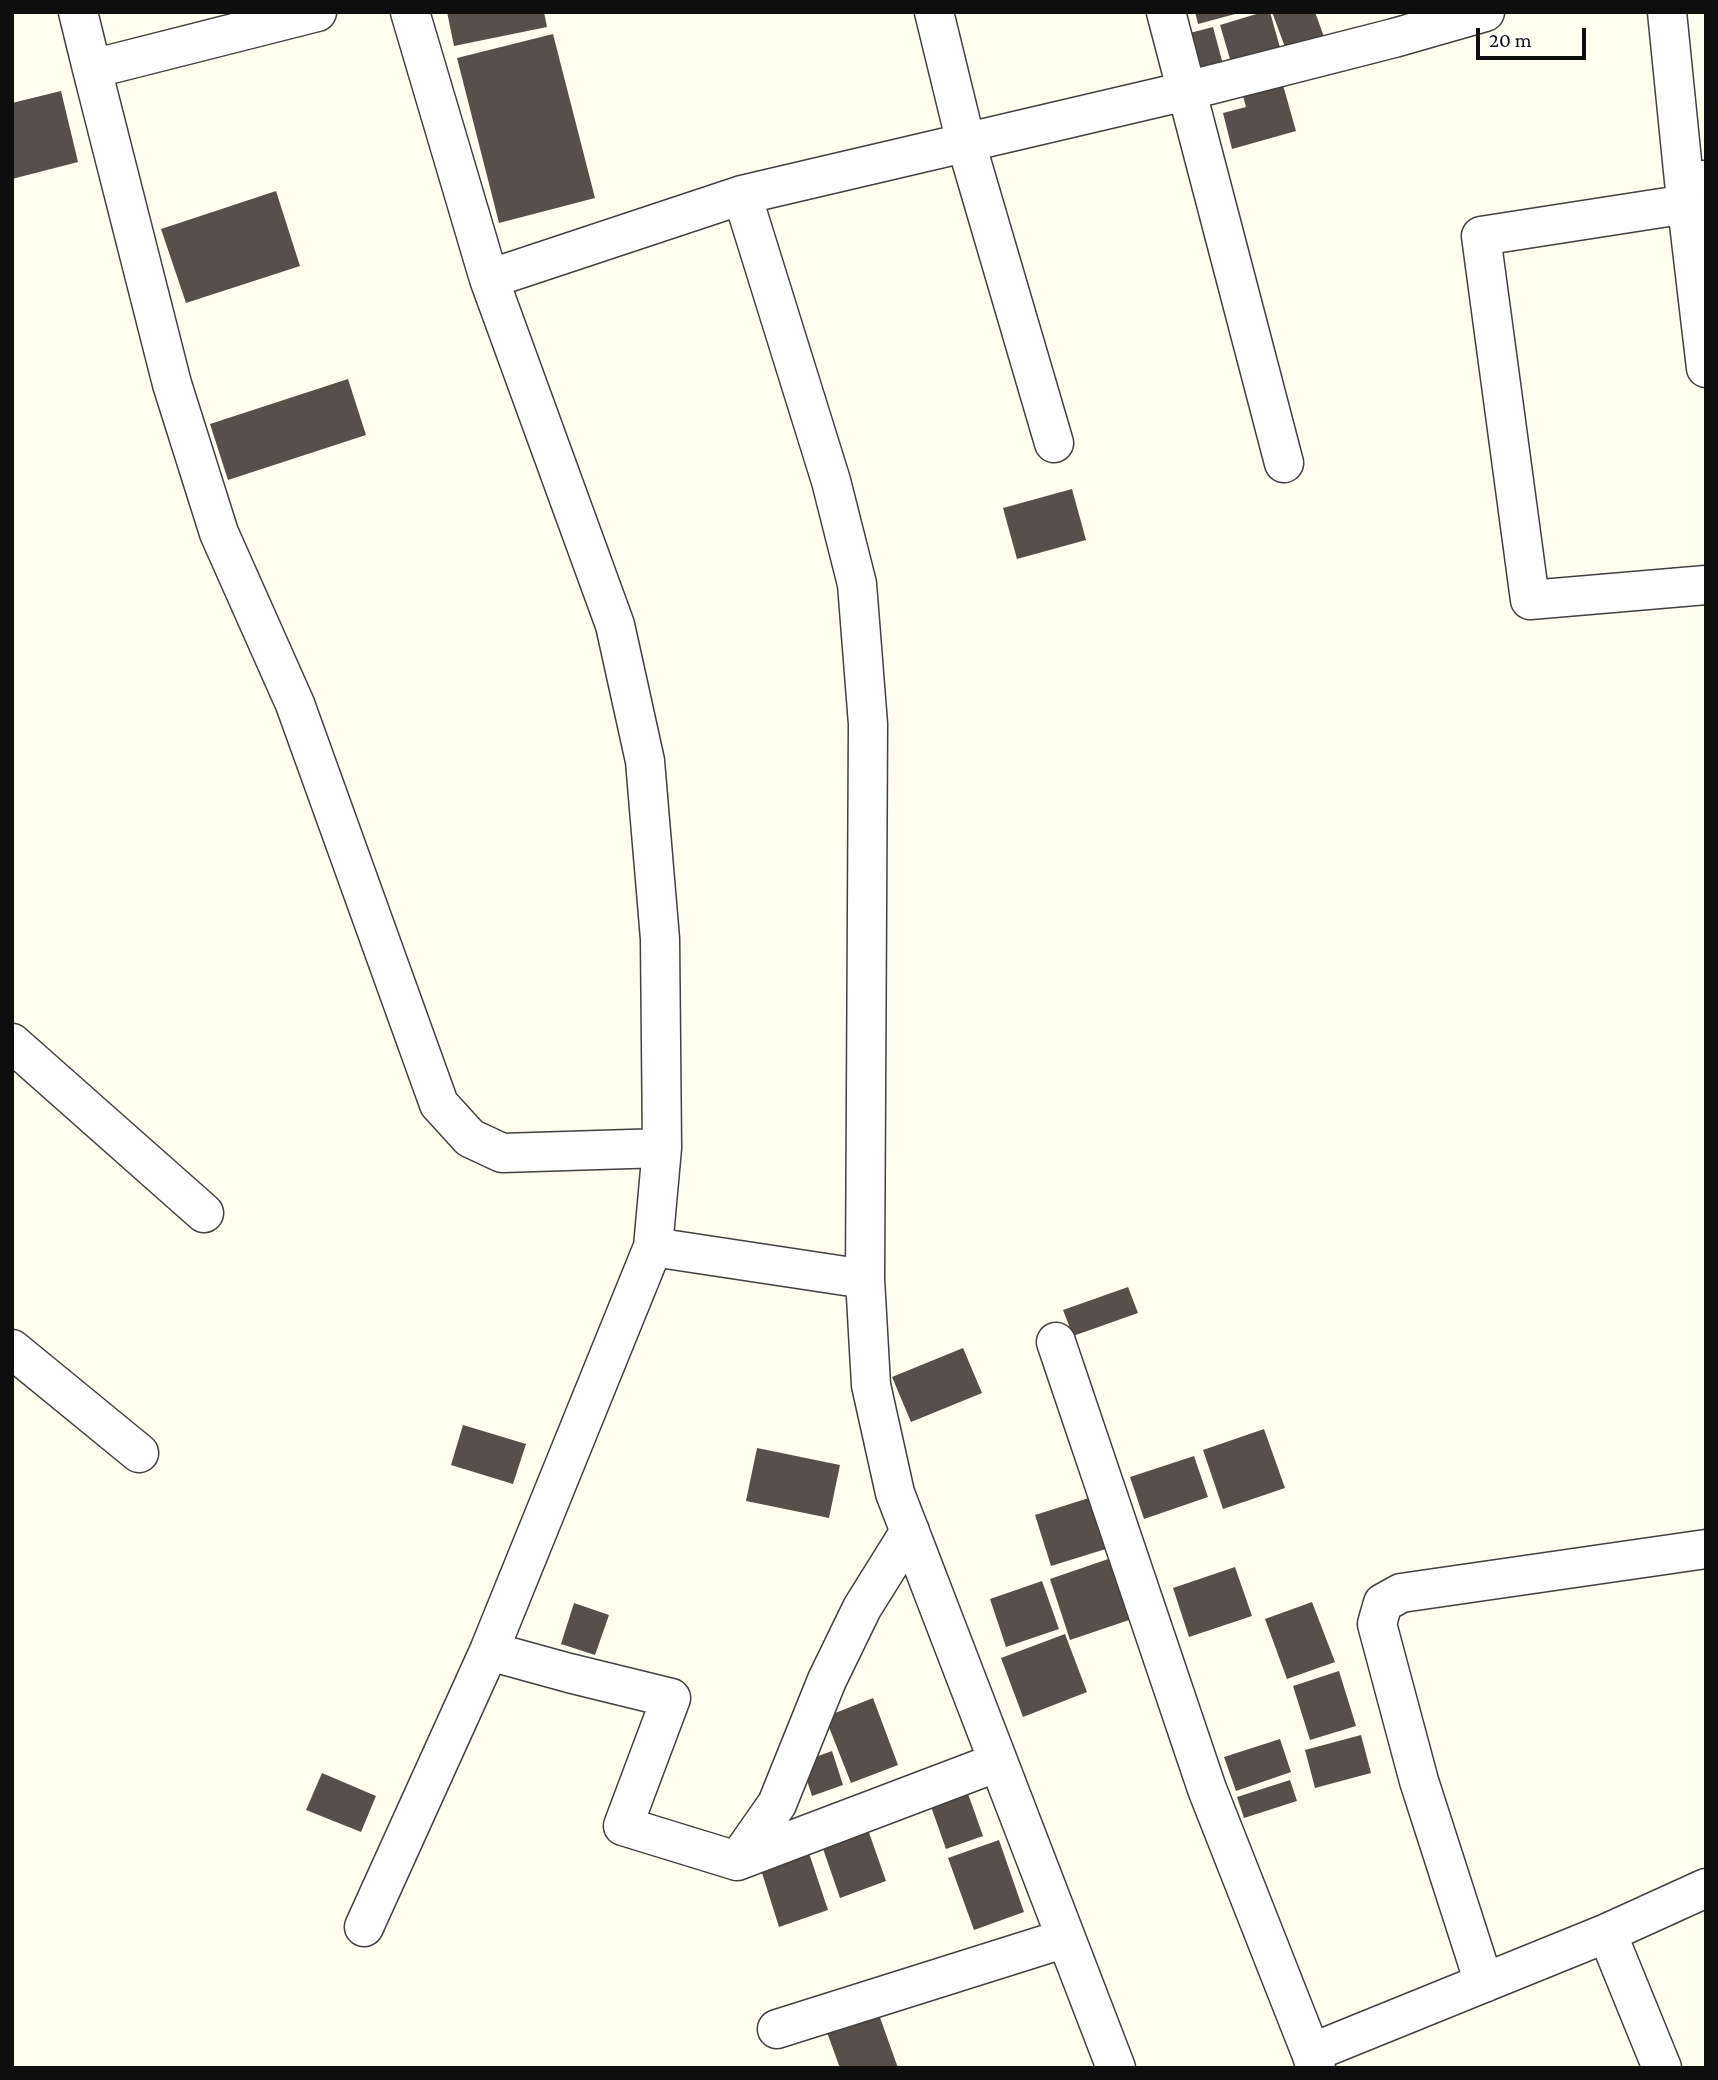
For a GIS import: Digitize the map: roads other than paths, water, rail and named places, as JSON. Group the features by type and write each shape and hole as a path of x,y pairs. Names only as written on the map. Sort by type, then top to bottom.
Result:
{"street":[{"path":"78,12 172,384 219,533 295,704 439,1104 470,1138 502,1153 662,1148"},
{"path":"92,69 317,12"},
{"path":"364,1927 489,1651 653,1247 662,1148 660,939 645,761 615,625 489,279 410,12"},
{"path":"934,12 966,143 1054,443"},
{"path":"1166,12 1284,463"},
{"path":"489,279 742,195 1186,91 1485,12"},
{"path":"1667,12 1692,189 1706,368"},
{"path":"1692,189 1481,236 1530,600 1706,585"},
{"path":"742,195 831,481 857,584 868,724 865,1279 872,1385 895,1493 1116,2068"},
{"path":"12,1043 204,1213"},
{"path":"653,1247 865,1279"},
{"path":"1056,1342 1207,1789 1313,2061 1484,1983 1607,1933 1706,1888"},
{"path":"12,1349 139,1453"},
{"path":"737,1861 777,1804 827,1680 862,1608 910,1531"},
{"path":"1484,1983 1419,1781 1377,1624 1383,1603 1401,1593 1706,1549"},
{"path":"489,1651 569,1674 671,1698 623,1826 737,1861 998,1762"},
{"path":"1607,1933 1662,2068"},
{"path":"777,2029 1066,1938"}]}
